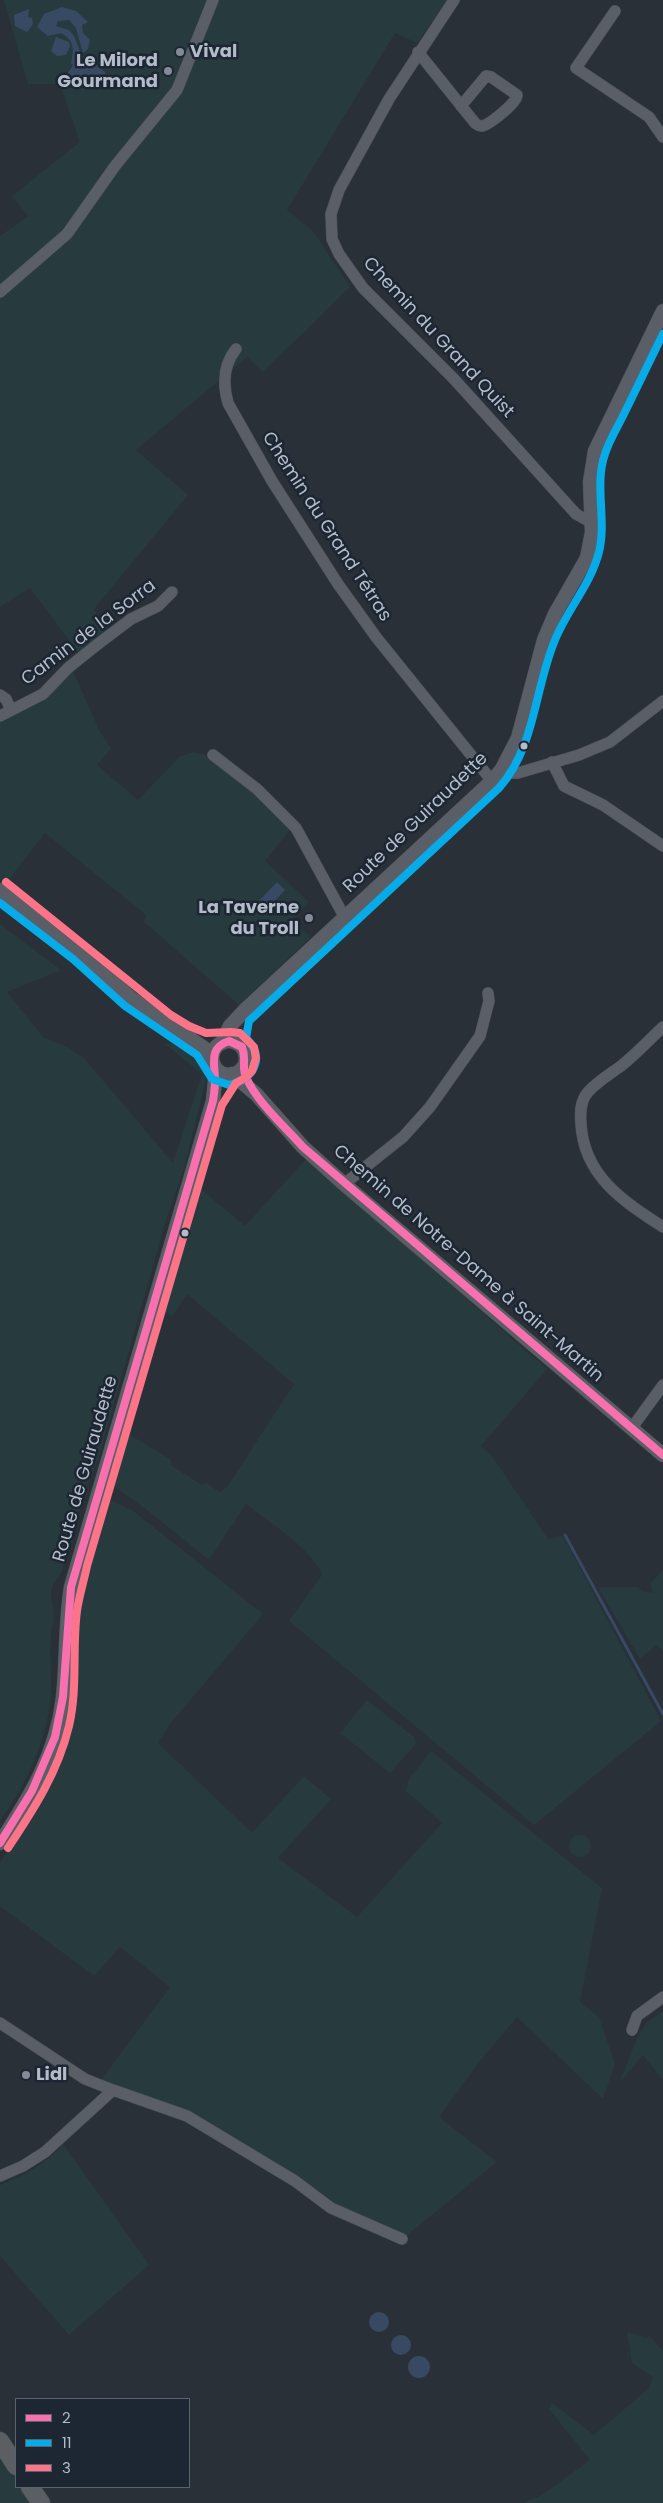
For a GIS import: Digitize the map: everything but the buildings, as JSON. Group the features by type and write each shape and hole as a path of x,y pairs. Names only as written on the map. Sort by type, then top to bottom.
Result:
{"highway":[{"path":"0,2441 15,2464"},
{"path":"31,2488 41,2503"}],"street":[{"path":"0,292 68,234 114,166 177,90 213,0"},
{"name":"Chemin du Grand Quist","path":"454,0 418,52 375,122 339,190 331,214 330,224 334,244 364,288 454,379 576,514 592,520"},
{"path":"615,11 576,68 649,117 663,137"},
{"path":"418,52 461,106 475,123 482,126 515,102 517,95 492,77 486,76 461,106"},
{"name":"Route de Guiraudette","path":"226,1043 236,1029 240,1016 492,781 502,769 518,738 548,632 555,614 587,558 592,520 590,482 595,451 663,311"},
{"name":"Chemin du Grand Tétras","path":"236,349 226,368 225,392 228,403 272,481 338,584 369,628 492,781"},
{"name":"Camin de la Sorra","path":"0,716 43,694 68,668 98,644 131,619 158,606 172,592"},
{"path":"0,695 6,699 11,710"},
{"path":"502,769 510,773 518,772 610,742 663,701"},
{"path":"213,755 257,790 296,828 345,918"},
{"path":"552,762 556,774 564,786 603,805 663,846"},
{"path":"0,890 79,952 131,998 189,1039 204,1048 222,1073 235,1072 246,1061 245,1053 226,1043 189,1039"},
{"path":"344,1184 403,1136 430,1106 480,1036 489,1001 488,993"},
{"path":"663,1027 630,1058 587,1092 581,1105 581,1117 582,1140 591,1163 617,1195 663,1227"},
{"path":"213,1062 214,1050 226,1043"},
{"name":"Route de Guiraudette","path":"0,1843 34,1790 52,1746 63,1700 67,1611 77,1564 213,1101 215,1081 213,1062"},
{"name":"Route de Guiraudette","path":"213,1101 235,1072"},
{"name":"Chemin de Notre-Dame à Saint-Martin","path":"235,1072 303,1147 344,1184 631,1429 663,1454"},
{"path":"631,1429 663,1386"},
{"path":"632,2030 637,2016 663,1997"},
{"path":"0,2023 86,2078 113,2090 187,2116 295,2181 331,2208 402,2239"},
{"path":"0,2176 23,2166 44,2152 113,2090"}],"green space":[{"path":"4,0 447,0 417,43 395,33 287,210 313,231 350,287 263,372 247,357 136,450 188,495 94,609 108,632 80,655 30,588 0,607 0,236 28,216 12,196 80,142 60,84 28,84"},
{"path":"72,669 99,730 111,749 97,765 138,800 179,757 193,752 209,755 245,784 290,830 265,861 309,902 291,920 311,937 239,1005 144,922 146,915 45,833 6,883 0,879 0,718"},
{"path":"0,924 61,970 7,992 43,1037 67,1047 84,1058 173,1163 202,1074 165,1044 177,1044 195,1053 202,1064 206,1080 184,1169 167,1217 98,1460 86,1487 61,1573 52,1587 51,1597 54,1619 51,1630 51,1694 44,1734 39,1750 18,1794 0,1821"},
{"path":"306,1159 547,1369 481,1446 492,1456 548,1539 563,1536 661,1721 534,1825 289,1621 322,1575 310,1556 289,1536 246,1504 209,1560 142,1506 113,1486 130,1404 127,1433 170,1459 172,1466 202,1485 206,1483 220,1492 227,1487 294,1384 187,1294 172,1317 157,1306 195,1184 245,1226"},
{"path":"110,1500 132,1510 263,1614 170,1724 158,1743 252,1833 304,1776 331,1799 278,1858 357,1917 442,1823 406,1791 409,1779 431,1751 602,1888 580,2002 599,2017 615,2064 603,2099 517,2017 479,2062 439,2117 497,2162 406,2236 323,2201 290,2172 183,2109 101,2080 170,1987 120,1947 94,1976 0,1906 0,1863 39,1803 66,1742 75,1702 76,1612"},
{"path":"663,1570 663,1651 656,1645 640,1659 598,1587 638,1587 642,1591 653,1593 650,1584"},
{"path":"367,1700 414,1737 416,1744 390,1773 340,1733"},
{"path":"580,1835 588,1838 591,1846 588,1854 580,1857 572,1854 569,1846 572,1838"},
{"path":"663,2011 663,2080 643,2055 620,2082 635,2043 646,2023"},
{"path":"63,2144 149,2265 69,2335 0,2256 0,2185 34,2169"},
{"path":"627,2332 646,2338 650,2336 663,2351 663,2503 523,2503 542,2495 590,2460 549,2409 552,2403 594,2435 649,2388 653,2377 632,2363"},
{"path":"0,2450 15,2472 15,2488 25,2488 35,2503 0,2503"}],"water":[{"path":"62,7 76,11 88,22 82,25 83,33 90,40 88,49 83,53 76,28 69,20 58,21 56,26 69,30 74,36 81,54 105,72 106,79 101,87 90,89 74,82 68,73 73,65 71,63 73,49 69,39 61,33 48,36 37,27 44,14"},
{"path":"29,9 28,17 32,18 33,24 27,32 15,26 14,15"},
{"path":"56,37 69,42 70,46 66,55 57,56 51,51"},
{"path":"277,882 285,890 266,910 258,902"},
{"path":"379,2312 386,2315 389,2322 386,2329 379,2332 372,2329 369,2322 372,2315"},
{"path":"397,2335 405,2335 411,2341 411,2349 405,2355 397,2355 391,2349 391,2341"},
{"path":"419,2356 427,2359 430,2367 427,2375 419,2378 411,2375 408,2367 411,2359"}],"waterway":[{"path":"565,1535 663,1714"}],"transit line":[{"name":"11","path":"0,903 73,959 125,1006 197,1055 212,1079 229,1085 238,1082 251,1073 256,1060 252,1046 246,1038 249,1021 499,788 511,772 527,736 555,640 585,586 599,552 602,528 600,490 602,466 607,449 663,334"},
{"name":"3","path":"6,882 171,1015 189,1026 206,1033 240,1033 254,1047 256,1058 252,1071 236,1083 222,1105 87,1566 77,1611 72,1712 64,1743 52,1775 8,1848"},
{"name":"2","path":"0,1843 32,1791 55,1737 63,1697 71,1587 213,1101 215,1084 214,1057 215,1052 222,1044 229,1041 242,1047 245,1073 251,1086 264,1104 303,1147 663,1455"}],"place":[{"name":"Vival","path":"180,52"},
{"name":"Le Milord Gourmand","path":"168,71"},
{"name":"La Taverne du Troll","path":"309,918"},
{"name":"Lidl","path":"26,2075"}]}
